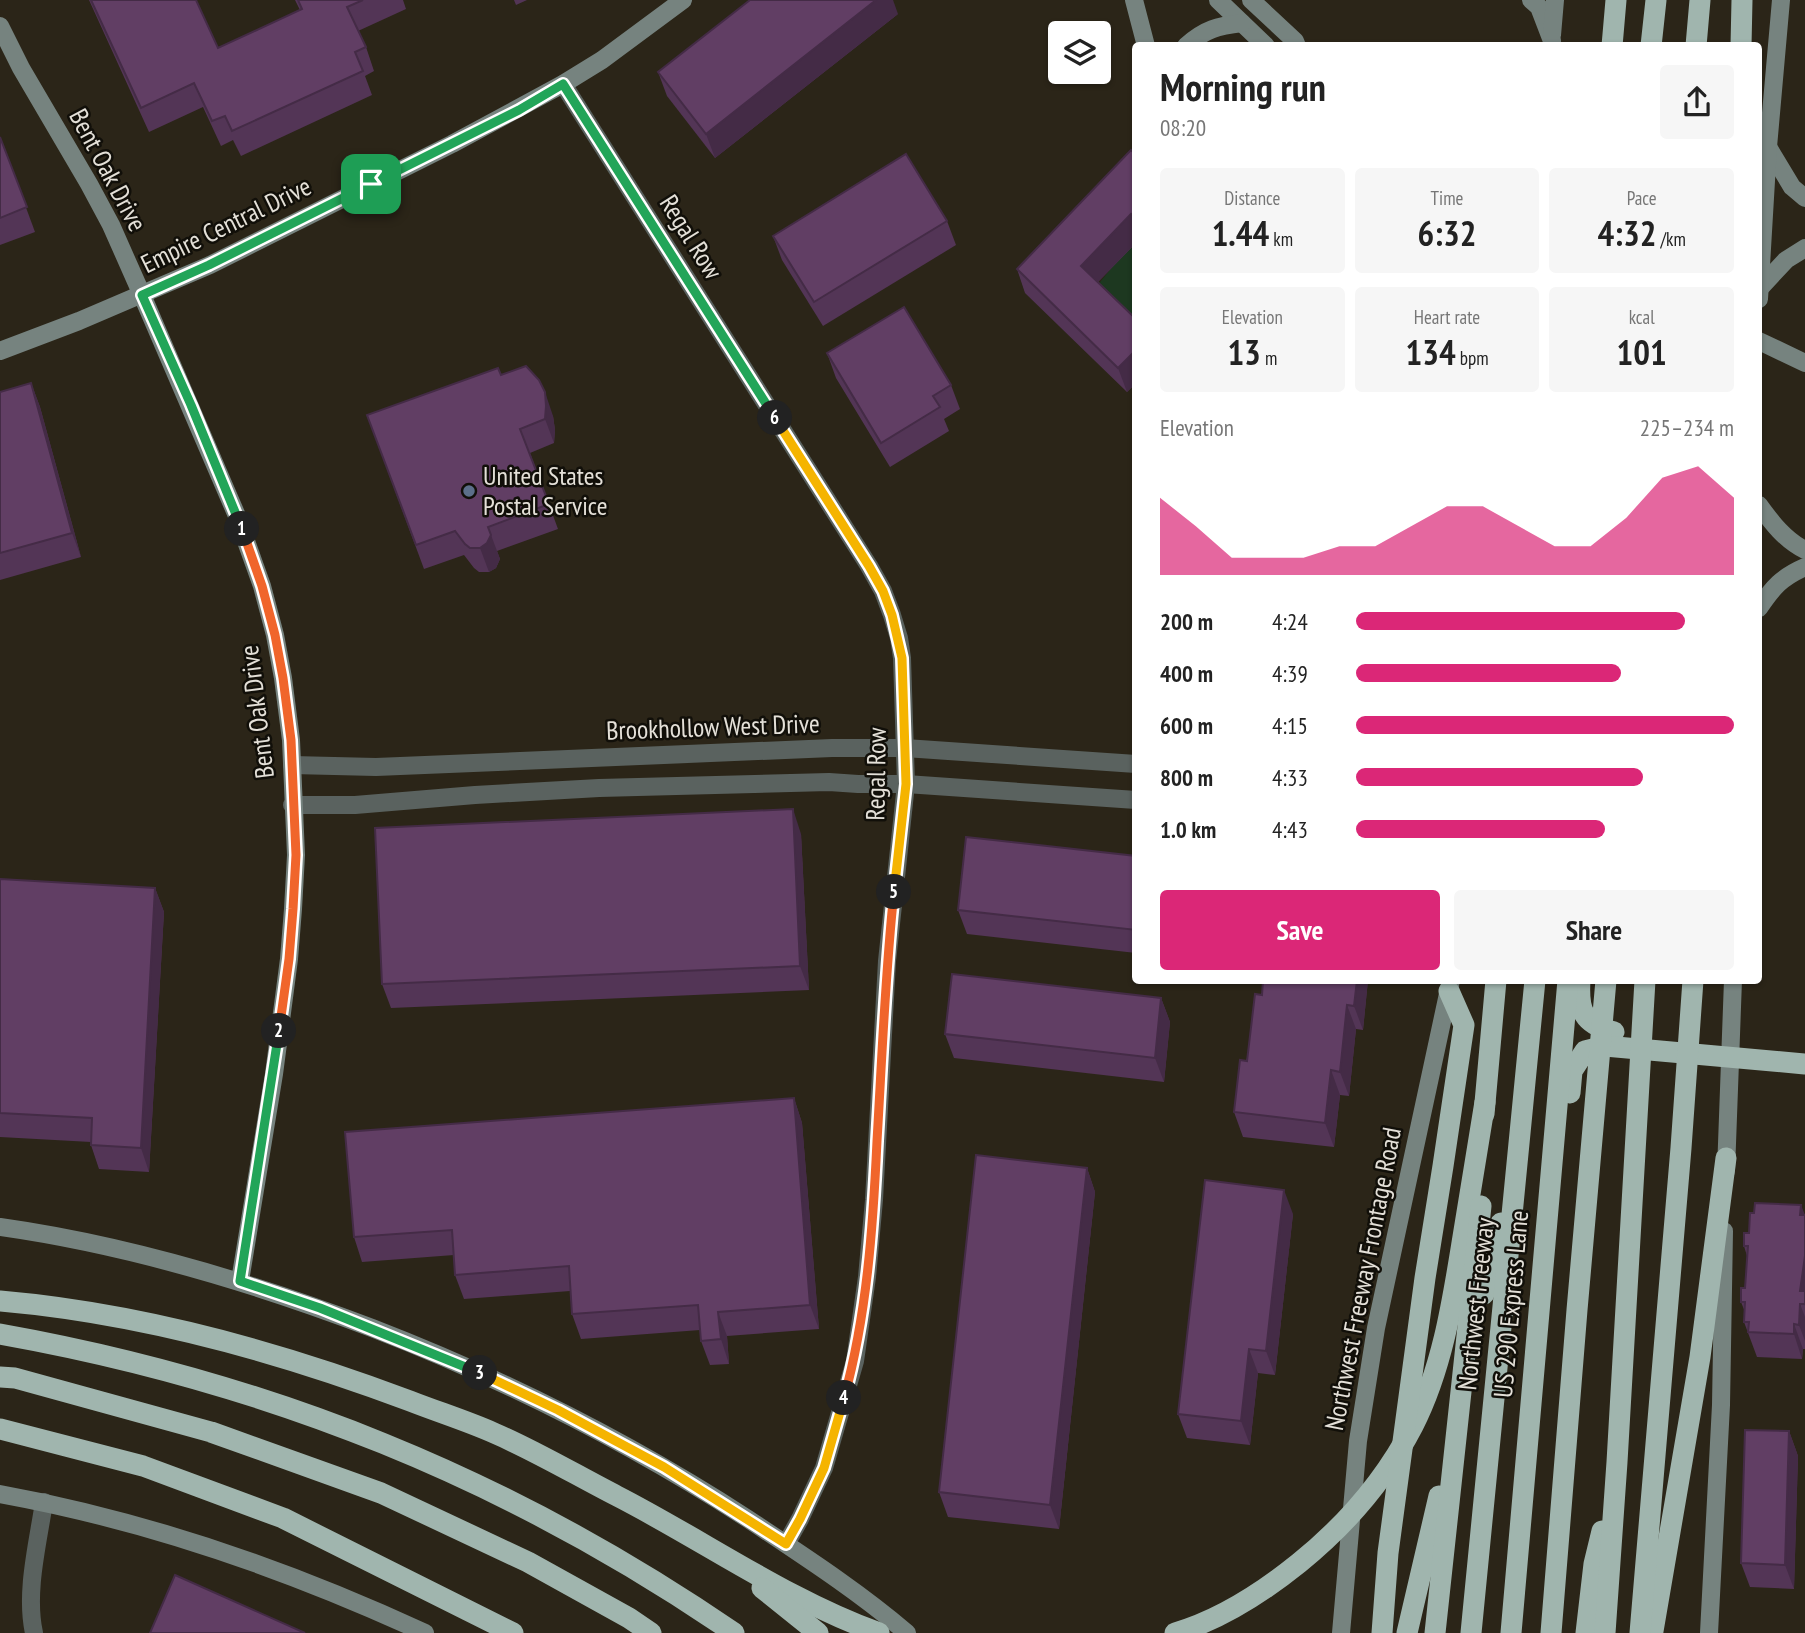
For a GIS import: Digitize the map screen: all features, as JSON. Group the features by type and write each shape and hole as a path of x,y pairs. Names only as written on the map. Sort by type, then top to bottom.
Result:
{"highway":[{"path":"1612,42 1616,0"},
{"path":"1651,42 1656,0"},
{"path":"1696,42 1700,0"},
{"path":"1741,42 1742,0"},
{"path":"1435,1633 1481,1215 1485,1102 1496,984"},
{"name":"Northwest Freeway","path":"1471,1633 1535,984"},
{"name":"US 290 Express Lane","path":"1511,1633 1568,984"},
{"path":"1580,984 1579,997 1586,1019 1600,1028 1623,1034 1805,1052"},
{"path":"1551,1633 1606,984"},
{"path":"1605,1633 1645,984"},
{"path":"1640,1633 1693,984"},
{"path":"1382,1633 1388,1553 1424,1278 1464,1025 1450,986"},
{"path":"1536,1338 1563,1156 1572,1071 1585,1051 1605,1046 1622,1046 1805,1064"},
{"path":"1175,1633 1237,1606 1281,1577 1320,1546 1377,1485 1396,1456 1428,1391 1451,1315 1485,1102"},
{"path":"1407,1633 1490,1266 1519,1157"},
{"path":"1653,1633 1700,1357 1726,1158"},
{"path":"0,1301 147,1323 260,1351 359,1382 494,1433 620,1497 722,1556 818,1606 879,1633"},
{"path":"0,1335 166,1370 266,1400 352,1430 429,1462 523,1507 605,1551 734,1633"},
{"path":"0,1377 15,1378 211,1432 382,1493 528,1562 651,1633"},
{"path":"0,1429 143,1466 282,1518 513,1633"},
{"path":"1586,1633 1594,1564 1617,1462"},
{"path":"722,1556 818,1633"}],"main road":[{"name":"Empire Central Drive","path":"0,351 79,321 209,265 519,110 602,60 683,0"},
{"path":"1134,0 1145,42"},
{"path":"1218,0 1262,42"},
{"path":"1531,0 1539,7 1552,42"},
{"path":"1552,42 1555,0"},
{"path":"1762,242 1781,0"},
{"path":"1255,2 1295,42"},
{"path":"1190,42 1215,27 1242,23"},
{"name":"Bent Oak Drive","path":"0,26 21,68 100,204 142,295 237,516 262,586 275,635 291,740 296,855 289,959 274,1074 240,1281"},
{"path":"1768,148 1791,187 1805,198"},
{"path":"1762,286 1786,260 1805,248"},
{"path":"1762,342 1805,363"},
{"path":"1762,509 1775,527 1805,550"},
{"path":"1762,604 1773,587 1788,575 1805,567"},
{"path":"1709,1633 1721,1405 1733,984"},
{"name":"Northwest Freeway Frontage Road","path":"1341,1633 1358,1441 1376,1328 1450,986"},
{"path":"0,1227 90,1242 240,1281 320,1308 466,1366 594,1428 664,1467 786,1544 881,1611 907,1633"},
{"path":"0,1494 44,1502 164,1532 327,1590 425,1633"}],"street":[{"name":"Regal Row","path":"563,84 869,566 892,615 902,658 906,784 887,961 874,1200 867,1277 855,1361 824,1468 786,1544"},
{"name":"Brookhollow West Drive","path":"292,765 376,767 832,748 905,748 1132,764"},
{"path":"712,753 712,785"},
{"path":"292,804 355,805 475,794 829,782 906,784 1132,800"},
{"path":"34,1633 32,1588 44,1502"}],"green space":[{"path":"1129,246 1132,248 1132,326 1093,291"}],"building":[{"path":"91,0 196,0 218,48 302,9 298,0 363,0 347,7 366,47 355,52 363,71 232,131 225,116 212,121 194,83 141,108"},
{"path":"750,0 876,0 706,134 658,72"},
{"path":"0,137 27,207 0,218"},
{"path":"1131,150 1132,215 1081,266 1132,315 1132,354 1118,368 1017,269"},
{"path":"906,154 947,221 814,302 773,236"},
{"path":"904,307 951,385 933,396 940,407 881,443 827,353"},
{"name":"United States Postal Service","path":"526,366 539,380 545,392 545,419 520,429 549,504 488,527 491,535 487,543 480,548 470,548 455,531 416,545 367,415 498,368 501,375"},
{"path":"31,383 72,533 0,553 0,392"},
{"path":"793,809 800,966 382,984 375,828"},
{"path":"966,837 1132,856 1132,930 958,910"},
{"path":"0,879 155,888 141,1148 91,1145 92,1118 0,1113"},
{"path":"952,974 1161,998 1155,1058 945,1034"},
{"path":"1263,984 1357,984 1354,1006 1347,1005 1340,1072 1331,1070 1325,1123 1234,1112 1240,1060 1247,1061 1255,994 1262,995"},
{"path":"794,1098 810,1305 718,1312 721,1339 701,1341 698,1305 572,1314 569,1266 455,1275 452,1230 354,1237 345,1132"},
{"path":"976,1155 1087,1168 1050,1505 939,1492"},
{"path":"1205,1180 1284,1190 1266,1351 1249,1349 1241,1421 1178,1414"},
{"path":"1755,1203 1801,1205 1800,1215 1805,1215 1805,1256 1800,1291 1805,1291 1805,1304 1800,1304 1799,1325 1794,1324 1794,1334 1748,1332 1749,1322 1744,1322 1745,1302 1741,1302 1741,1288 1745,1288 1748,1246 1744,1246 1744,1233 1749,1233 1750,1213 1754,1213"},
{"path":"1745,1430 1789,1431 1785,1565 1741,1563"},
{"path":"175,1575 305,1633 150,1633"}],"place":[{"name":"United States Postal Service","path":"469,491"}],"route":[{"path":"563,84 869,566 892,615 902,658 906,784 887,961 874,1200 867,1277 855,1361 824,1468 786,1544 664,1467 558,1410 466,1366 405,1341 240,1281 274,1074 289,959 296,855 291,740 275,635 245,535 142,295 209,265 371,184 519,110 563,84"}]}
